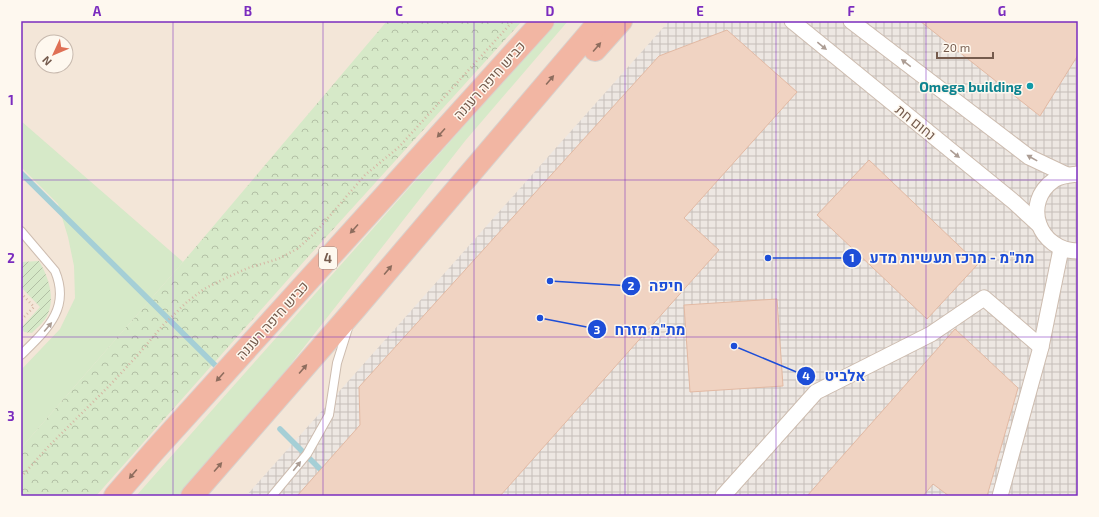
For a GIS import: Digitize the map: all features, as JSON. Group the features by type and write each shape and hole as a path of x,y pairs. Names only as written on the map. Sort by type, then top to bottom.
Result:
{"highway":[{"name":"כביש חיפה רעננה","path":"115,496 154,450 543,21"},
{"path":"192,496 354,310 600,21"},
{"path":"425,227 533,120 621,21"}],"street":[{"name":"נחום חת","path":"792,21 1014,202 1039,225 1044,235 1061,249"},
{"path":"851,21 1029,157 1073,174"},
{"path":"1039,225 1037,212 1039,199 1046,188 1055,180 1073,174"},
{"path":"1000,496 1041,346 1061,249 1078,251"},
{"path":"723,496 816,392 931,334 984,298 1041,346"}],"lane":[{"path":"21,231 55,271 58,279 60,294 57,310 53,320 21,355"},
{"path":"272,496 306,454 329,415 337,363 354,310"}],"path":[{"path":"21,477 48,447 126,368 164,324 187,302 204,289 226,278 248,268 278,259 297,249 315,233 366,175 399,147 513,21"},
{"path":"21,293 34,307 21,320"}],"shaded area":[{"path":"21,21 1078,21 1078,496 21,496"},
{"path":"669,21 1078,21 1078,496 246,496"}],"green space":[{"path":"387,21 522,21 307,258 96,496 21,496 21,448 183,262"},
{"path":"557,21 568,21 465,141 276,383 178,496 136,496"},
{"path":"21,121 183,262 21,448 21,370 60,329 75,298 74,266 68,237 58,204 21,167"},
{"path":"39,261 50,287 50,309 44,320 32,333 24,332 21,328 40,307 21,287 21,262"}],"building":[{"name":"Omega building","path":"920,21 1078,21 1078,55 1040,116"},
{"path":"727,30 797,92 684,218 719,250 500,496 297,496 360,425 359,387 659,56"},
{"path":"869,160 978,264 927,319 817,215"},
{"path":"777,299 783,386 690,392 684,305"},
{"path":"955,329 1018,388 987,496 949,496 933,484 923,496 807,496"}],"waterway":[{"path":"21,173 221,371"},
{"path":"280,429 325,474"}],"place":[{"name":"Omega building","path":"1030,86"},
{"name":"מת\"מ - מרכז תעשיות מדע","path":"768,258"},
{"name":"חיפה","path":"550,281"},
{"name":"מת\"מ מזרח","path":"540,318"},
{"name":"אלביט","path":"734,346"}]}
